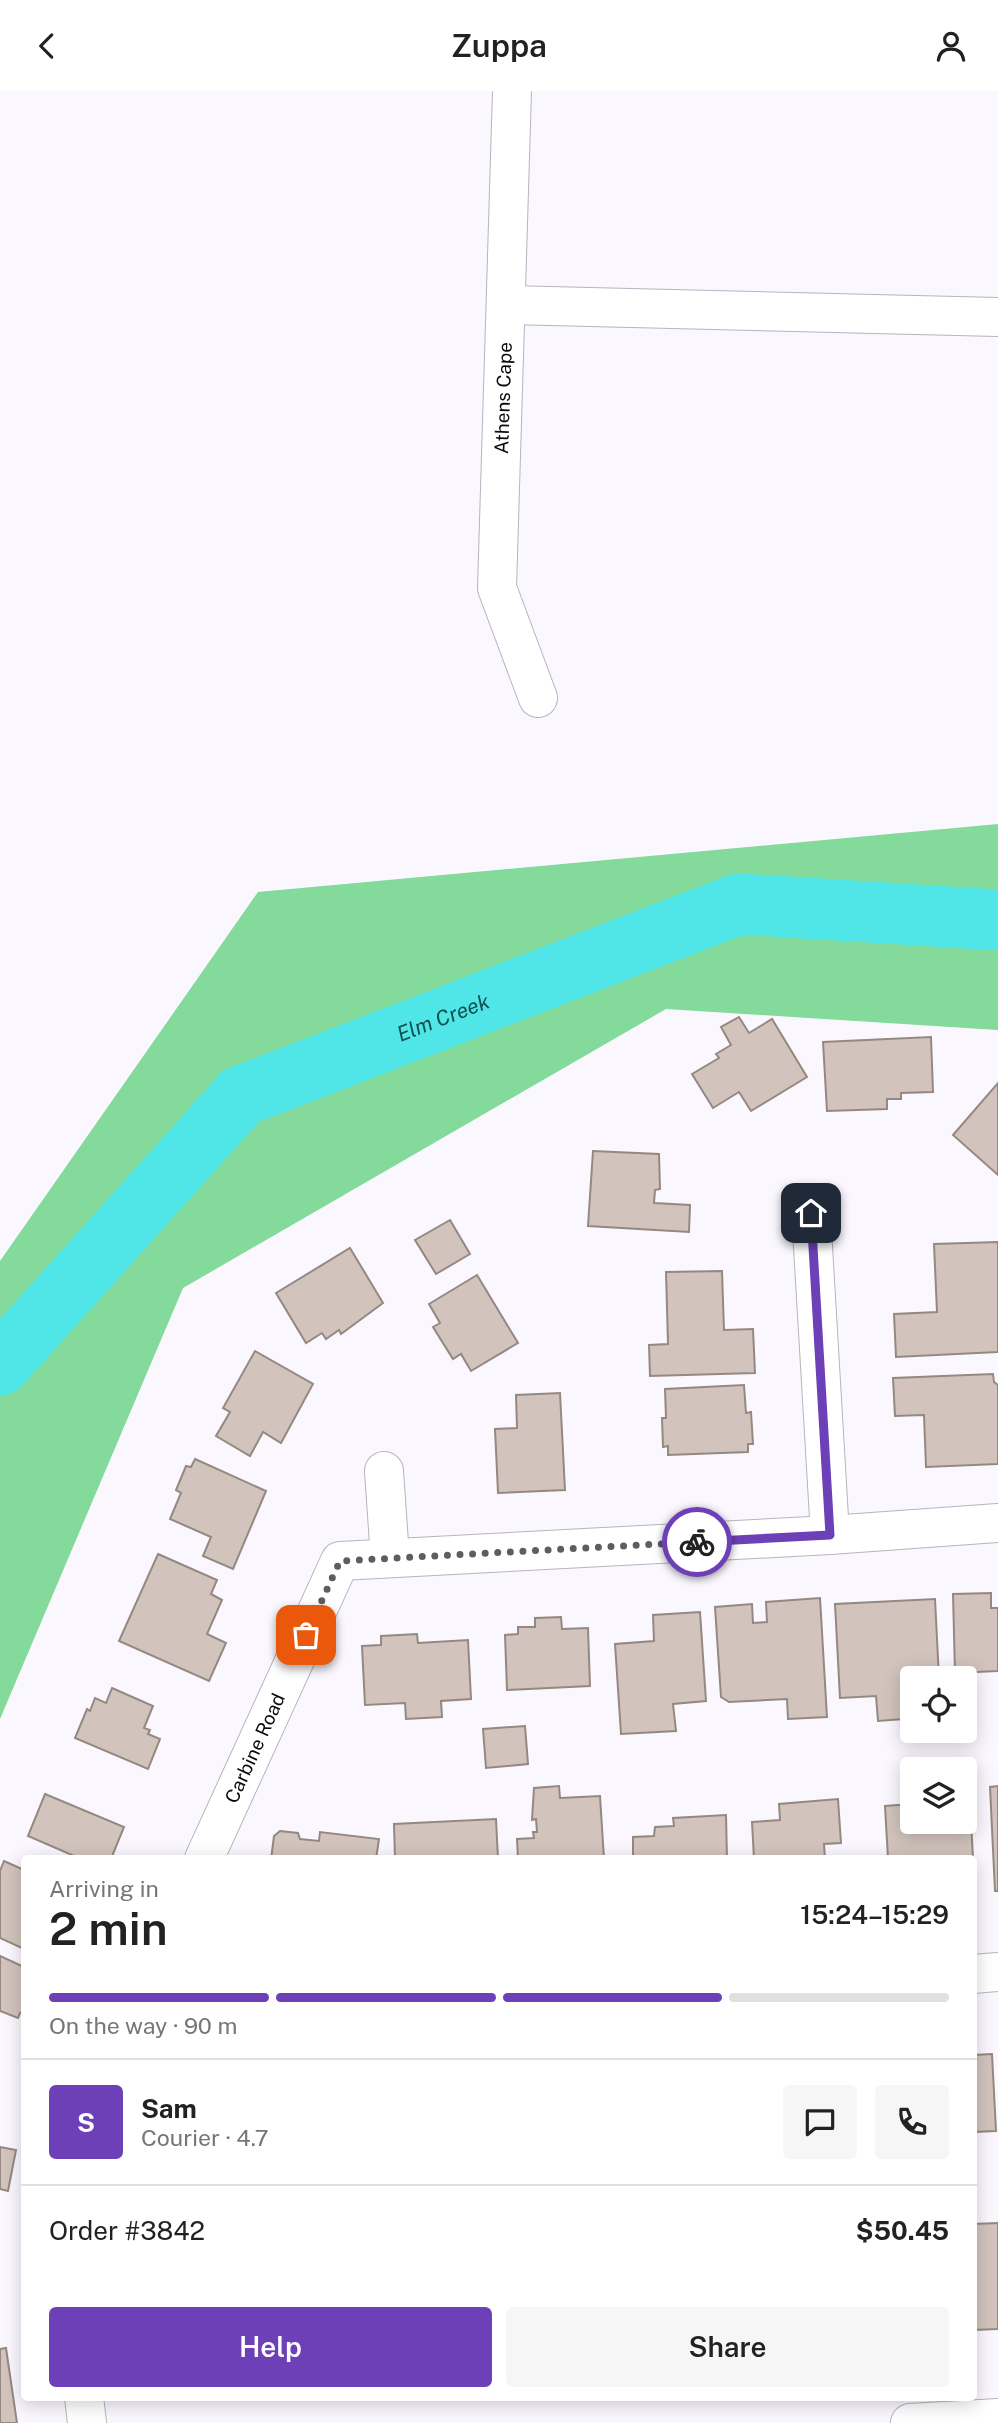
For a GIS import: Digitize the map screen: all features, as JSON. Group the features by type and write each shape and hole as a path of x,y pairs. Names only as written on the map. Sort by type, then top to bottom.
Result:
{"street":[{"name":"Athens Cape","path":"512,91 497,588 538,698"},
{"path":"506,305 998,317"},
{"path":"811,1213 830,1535"},
{"path":"384,1471 390,1558 830,1535 998,1523"},
{"name":"Carbine Road","path":"206,1855 340,1561 390,1558"},
{"path":"977,1974 998,1972"},
{"path":"84,2401 87,2423"},
{"path":"910,2423 998,2418"}],"green space":[{"path":"998,824 998,1030 666,1009 183,1288 0,1719 0,1261 258,892"}],"building":[{"path":"739,1017 749,1033 772,1019 807,1077 751,1111 739,1092 713,1108 692,1074 719,1058 716,1054 731,1045 721,1027"},
{"path":"931,1037 933,1092 901,1093 901,1099 887,1099 887,1109 827,1111 823,1042"},
{"path":"998,1083 998,1175 953,1135"},
{"path":"593,1151 659,1154 660,1189 655,1190 654,1203 690,1205 689,1232 588,1226"},
{"path":"450,1220 470,1254 436,1274 415,1240"},
{"path":"998,1242 998,1352 896,1357 894,1314 937,1312 934,1244"},
{"path":"350,1248 383,1303 341,1334 339,1330 326,1339 322,1333 306,1343 276,1293"},
{"path":"722,1271 724,1330 753,1329 755,1373 650,1376 649,1345 668,1344 666,1272"},
{"path":"477,1275 518,1343 471,1371 461,1354 453,1359 433,1327 440,1323 429,1304"},
{"path":"255,1351 313,1384 281,1443 263,1432 250,1456 216,1436 230,1412 223,1408"},
{"path":"993,1374 994,1382 998,1385 998,1464 926,1467 924,1415 895,1416 893,1378"},
{"path":"744,1385 746,1413 751,1412 753,1444 748,1444 748,1452 668,1455 668,1446 663,1447 665,1389"},
{"path":"560,1393 565,1490 498,1493 495,1429 517,1428 516,1395"},
{"path":"195,1459 266,1491 233,1569 203,1556 211,1537 170,1519 181,1493 176,1490 186,1466 191,1467"},
{"path":"158,1554 217,1580 211,1594 222,1600 207,1634 226,1643 209,1681 119,1641"},
{"path":"991,1593 991,1608 998,1608 998,1671 977,1672 977,1666 955,1666 953,1594"},
{"path":"820,1598 827,1717 788,1719 787,1699 729,1702 721,1697 715,1607 752,1604 753,1623 767,1622 766,1602"},
{"path":"935,1599 938,1666 900,1666 900,1719 878,1721 876,1696 840,1698 835,1604"},
{"path":"700,1612 706,1701 673,1704 676,1731 621,1734 615,1644 654,1641 653,1615"},
{"path":"561,1617 562,1629 588,1628 590,1686 507,1690 505,1635 518,1634 518,1627 535,1627 535,1618"},
{"path":"417,1634 418,1643 468,1640 471,1699 441,1701 442,1717 406,1719 405,1703 365,1705 362,1646 381,1645 381,1636"},
{"path":"112,1688 153,1706 144,1728 150,1730 148,1734 160,1739 148,1769 75,1738 87,1709 90,1711 95,1698 106,1703"},
{"path":"525,1726 528,1764 486,1768 483,1729"},
{"path":"559,1786 560,1798 600,1796 604,1855 518,1855 517,1839 534,1838 533,1832 537,1832 536,1819 532,1820 534,1788"},
{"path":"998,1786 998,1891 995,1891 990,1787"},
{"path":"45,1794 124,1827 113,1855 72,1855 28,1836"},
{"path":"838,1799 841,1843 824,1844 825,1855 754,1855 752,1822 780,1820 779,1804"},
{"path":"900,1805 900,1834 972,1834 973,1855 888,1855 885,1806"},
{"path":"726,1815 727,1855 633,1855 633,1837 654,1836 655,1827 674,1826 673,1818"},
{"path":"496,1819 498,1855 395,1855 394,1824"},
{"path":"280,1831 298,1833 300,1839 319,1841 320,1832 379,1839 377,1855 272,1855 274,1836"},
{"path":"4,1861 21,1869 21,1948 0,1938 0,1871"},
{"path":"0,1956 21,1966 21,2013 18,2018 0,2011"},
{"path":"992,2054 996,2131 977,2132 977,2055"},
{"path":"0,2147 16,2150 8,2191 0,2189"},
{"path":"998,2223 998,2329 977,2330 977,2224"},
{"path":"6,2348 17,2423 0,2423 0,2349"}],"waterway":[{"name":"Elm Creek","path":"0,1365 241,1096 739,904 998,920"}],"way so far":[{"path":"306,1635 340,1561 697,1542"}],"route":[{"path":"697,1542 830,1535 811,1213"}]}
